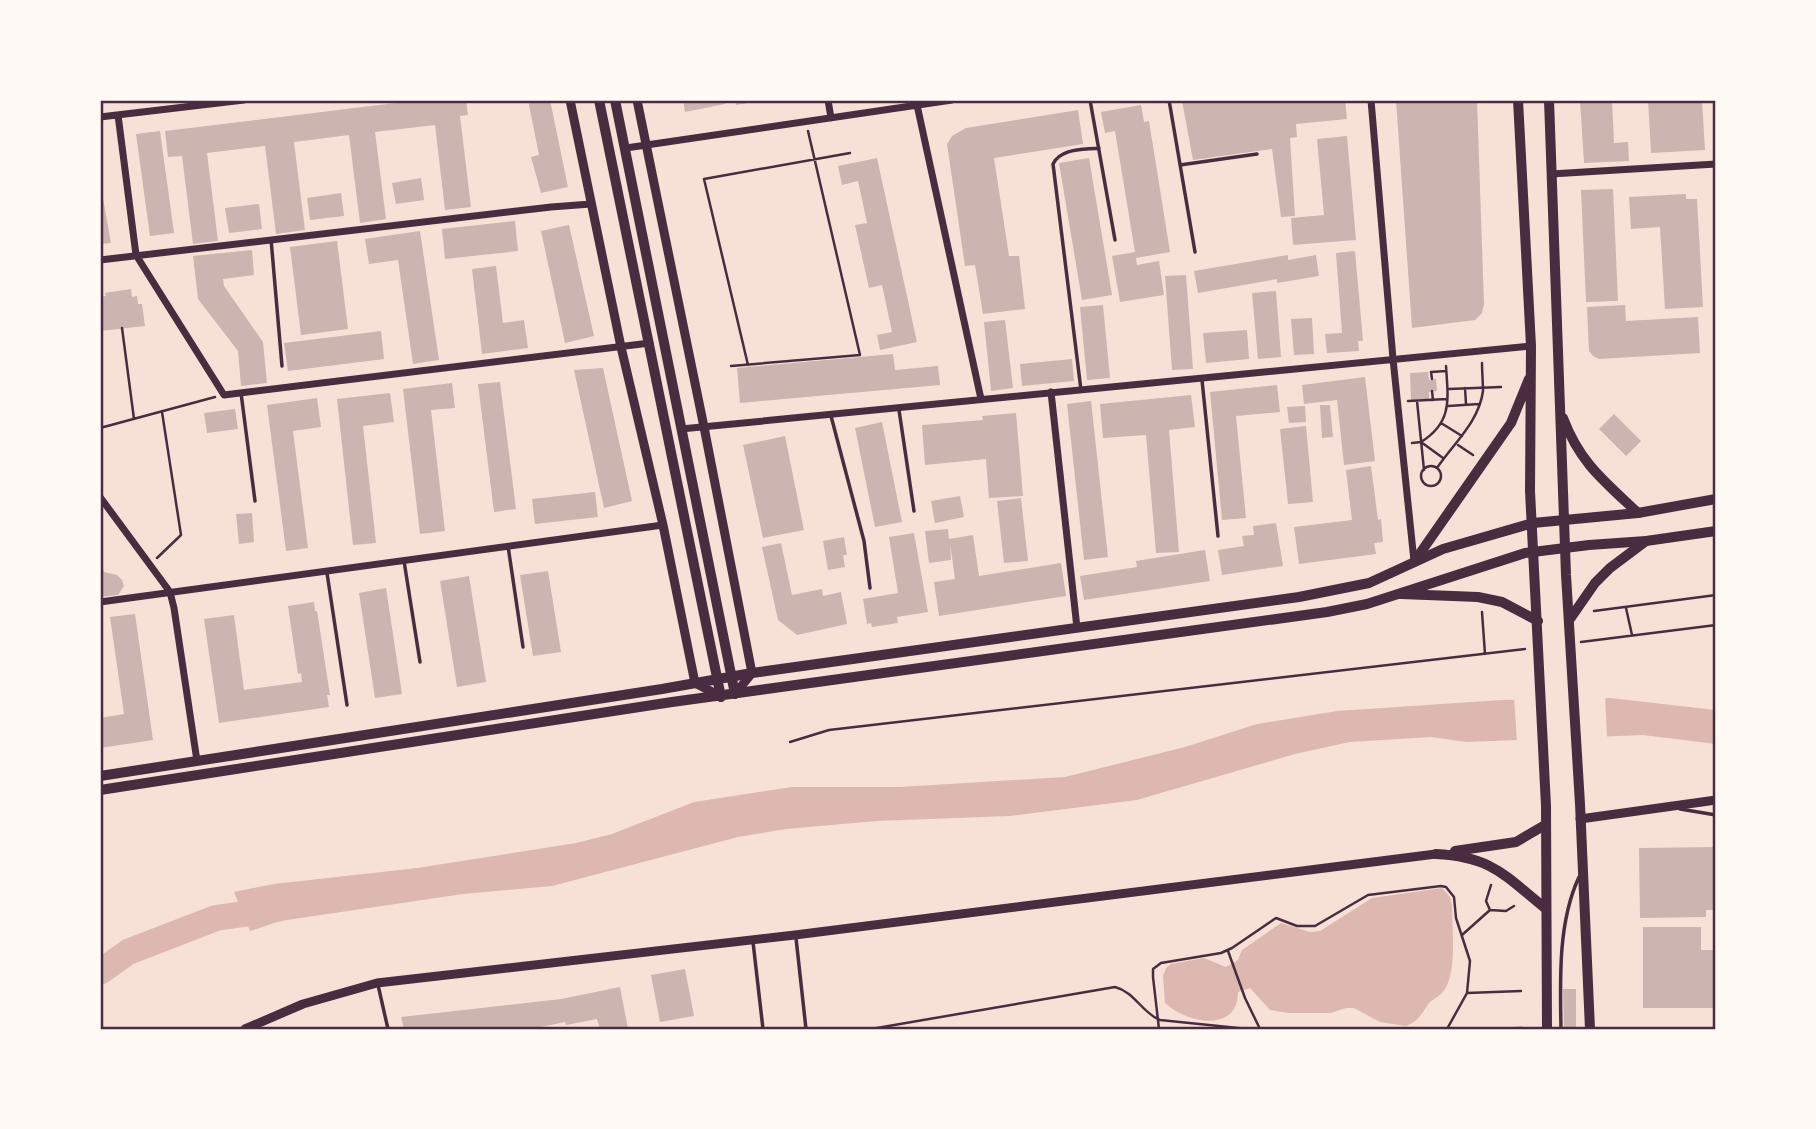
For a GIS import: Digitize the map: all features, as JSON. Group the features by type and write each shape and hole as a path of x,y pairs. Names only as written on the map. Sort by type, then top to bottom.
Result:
{"main road":[{"path":"599,100 721,697"},
{"path":"615,100 735,694"},
{"path":"1518,100 1532,373 1530,491 1546,806 1547,1029"},
{"path":"1549,100 1565,547 1590,1029"},
{"path":"1414,562 1511,423 1532,373"},
{"path":"1560,409 1579,453 1638,513"},
{"path":"100,776 752,673 1349,589 1384,578 1443,549 1533,523 1638,513 1716,499"},
{"path":"100,790 672,702 1327,612 1367,604 1496,561 1534,552 1716,531"},
{"path":"1570,620 1595,583 1646,541"},
{"path":"1401,594 1478,597 1502,602 1538,621"},
{"path":"1436,854 1516,842 1545,825"},
{"path":"1436,854 1464,856 1497,869 1545,908"}],"street":[{"path":"100,117 244,100"},
{"path":"570,100 695,683 721,697"},
{"path":"637,100 705,427 752,673 735,694"},
{"path":"828,100 831,118"},
{"path":"626,148 952,100"},
{"path":"1371,100 1414,562"},
{"path":"917,105 981,399"},
{"path":"118,115 136,255 224,395 650,343"},
{"path":"1552,174 1716,164"},
{"path":"100,260 537,208 591,204"},
{"path":"681,429 1531,345"},
{"path":"1051,392 1077,628"},
{"path":"100,497 170,592 197,761"},
{"path":"100,602 663,525"},
{"path":"1580,819 1716,800"},
{"path":"245,1029 258,1026 303,1003 377,983 795,935 1436,854"}],"lane":[{"path":"1090,100 1115,240"},
{"path":"1169,100 1195,252"},
{"path":"1081,390 1053,164 1056,157 1062,153 1099,148"},
{"path":"1180,165 1257,154"},
{"path":"271,239 282,366"},
{"path":"1202,378 1218,536"},
{"path":"242,393 256,501"},
{"path":"898,407 914,512"},
{"path":"830,414 864,541 870,588"},
{"path":"509,547 523,647"},
{"path":"404,561 420,662"},
{"path":"326,571 347,705"},
{"path":"1667,806 1716,815"},
{"path":"1561,1029 1560,996 1566,914 1569,899 1583,869"},
{"path":"795,935 806,1029"},
{"path":"753,940 763,1029"},
{"path":"377,983 388,1029"}],"path":[{"path":"731,366 860,355 816,159 804,122"},
{"path":"748,365 704,179 850,153"},
{"path":"121,328 134,419"},
{"path":"1437,468 1457,444 1479,404 1483,388 1482,351"},
{"path":"1421,443 1434,433 1446,415 1446,354"},
{"path":"1432,379 1432,372 1446,371"},
{"path":"1447,389 1501,387"},
{"path":"1465,388 1466,404"},
{"path":"1432,391 1433,400"},
{"path":"100,428 224,395"},
{"path":"1398,402 1448,399"},
{"path":"1417,401 1424,470"},
{"path":"1448,406 1479,404"},
{"path":"150,564 181,535 162,412"},
{"path":"1441,423 1462,436"},
{"path":"1402,443 1421,443 1444,458"},
{"path":"1457,444 1473,454"},
{"path":"1429,466 1437,468 1441,479 1437,484 1432,486 1423,482 1421,476 1424,470 1429,466"},
{"path":"1594,611 1716,595"},
{"path":"1625,607 1632,635"},
{"path":"1482,608 1485,654"},
{"path":"1577,642 1716,625"},
{"path":"790,743 829,730 1535,648"},
{"path":"1159,1029 1153,969 1161,963 1228,950 1276,918 1297,926 1315,926 1368,895 1435,886 1446,887 1454,897 1456,918 1470,961 1467,993 1447,1029"},
{"path":"1490,910 1486,901 1491,886"},
{"path":"1462,935 1490,910 1506,911 1514,906"},
{"path":"1228,950 1260,1029"},
{"path":"871,1029 1115,987 1127,991 1153,1018 1248,1029"},
{"path":"1467,993 1521,991"},
{"path":"1486,1029 1522,1028"}],"shaded area":[{"path":"1610,698 1716,710 1716,744 1643,735 1467,742 1431,737 1350,742 1295,754 1137,800 1009,816 877,821 786,829 738,837 552,886 463,894 280,921 250,931 234,892 274,884 417,868 576,843 612,834 694,802 792,787 900,787 1065,777 1185,747 1257,724 1337,711 1502,700"},
{"path":"1442,888 1450,897 1452,906 1453,949 1449,981 1442,993 1429,1003 1411,1024 1406,1026 1380,1022 1354,1008 1331,1013 1288,1013 1270,1010 1250,988 1238,992 1236,1005 1230,1014 1209,1021 1185,1016 1165,1003 1163,976 1171,964 1204,958 1226,967 1238,960 1242,950 1281,923 1310,932 1320,931 1372,898"}],"pier":[{"path":"1605,694 1607,739 1517,743 1514,696"}],"building":[{"path":"420,100 466,100 468,115 460,116 471,207 445,210 435,125 375,132 386,219 360,223 349,135 294,142 305,230 276,234 265,146 207,153 218,241 193,244 182,156 168,157 165,131"},
{"path":"528,100 550,100 568,187 541,193 531,157 539,155"},
{"path":"683,100 724,100 725,104 685,112"},
{"path":"735,100 759,100 759,101 736,105"},
{"path":"1345,100 1347,119 1296,124 1297,137 1290,138 1295,216 1281,217 1272,149 1193,160 1182,101"},
{"path":"1396,100 1477,100 1484,304 1482,313 1475,320 1412,328"},
{"path":"1580,100 1612,100 1614,143 1628,142 1629,161 1584,163"},
{"path":"1648,100 1702,100 1705,150 1651,153"},
{"path":"1141,105 1144,122 1149,121 1170,252 1136,258 1137,265 1159,261 1164,295 1120,302 1112,256 1135,252 1115,131 1105,133 1101,112"},
{"path":"1078,110 1083,144 994,158 1009,256 1019,256 1025,309 983,314 975,265 965,266 947,144 952,136 966,128"},
{"path":"160,131 174,233 150,236 136,134"},
{"path":"1347,136 1356,240 1293,245 1291,218 1324,215 1317,139"},
{"path":"877,158 917,342 880,350 877,335 892,332 882,285 869,288 855,225 867,223 858,181 842,185 838,166"},
{"path":"1089,158 1112,295 1082,300 1059,163"},
{"path":"421,178 424,200 396,204 392,183"},
{"path":"100,181 111,243 100,244"},
{"path":"1613,189 1618,301 1586,302 1581,190"},
{"path":"341,193 344,216 310,220 307,198"},
{"path":"1686,194 1686,199 1697,199 1703,307 1665,309 1660,227 1631,229 1629,197"},
{"path":"259,204 262,229 229,233 225,208"},
{"path":"515,221 518,251 445,259 442,229"},
{"path":"569,225 594,336 565,343 541,231"},
{"path":"420,231 439,360 413,364 398,260 369,264 365,239"},
{"path":"337,241 348,329 301,335 290,247"},
{"path":"252,250 254,275 223,279 224,286 263,342 267,383 241,386 238,351 198,299 193,256"},
{"path":"1355,251 1363,341 1358,341 1359,351 1327,353 1325,334 1342,333 1336,253"},
{"path":"1288,255 1288,260 1316,255 1319,276 1277,283 1277,279 1198,293 1194,271"},
{"path":"496,266 503,323 524,320 528,348 482,354 472,269"},
{"path":"1186,275 1193,369 1172,370 1165,276"},
{"path":"131,289 132,297 137,296 138,304 142,304 145,326 100,331 100,297 106,296 105,293"},
{"path":"1276,291 1281,357 1258,359 1252,293"},
{"path":"1103,305 1110,378 1087,380 1080,307"},
{"path":"1625,305 1626,321 1698,317 1700,353 1599,359 1593,356 1589,351 1587,307"},
{"path":"1312,318 1314,354 1294,355 1291,319"},
{"path":"1005,320 1013,388 991,391 984,322"},
{"path":"1247,330 1249,359 1206,363 1203,333"},
{"path":"381,331 384,359 288,371 284,343"},
{"path":"893,354 895,370 938,366 940,385 740,403 737,368"},
{"path":"1072,359 1074,381 1022,386 1020,364"},
{"path":"603,368 632,501 604,508 574,370"},
{"path":"1428,372 1429,380 1436,379 1437,391 1429,392 1429,399 1411,400 1410,373"},
{"path":"1365,377 1375,461 1344,465 1337,400 1304,404 1302,385"},
{"path":"500,382 516,509 494,512 478,384"},
{"path":"452,383 455,408 431,410 445,531 420,534 403,389"},
{"path":"1277,385 1280,412 1236,416 1246,518 1222,520 1210,392"},
{"path":"390,393 394,422 363,426 376,543 353,545 337,399"},
{"path":"1191,395 1195,427 1169,430 1179,552 1156,553 1146,435 1103,438 1100,404"},
{"path":"317,398 321,427 293,431 308,548 286,551 267,405"},
{"path":"1091,401 1108,557 1084,560 1067,404"},
{"path":"1320,405 1330,405 1333,437 1322,438"},
{"path":"1305,406 1306,422 1289,423 1287,407"},
{"path":"235,409 238,429 207,433 204,413"},
{"path":"1016,413 1023,496 989,498 986,459 925,465 922,425 983,420 982,416"},
{"path":"1614,414 1641,441 1626,456 1599,429"},
{"path":"882,422 902,522 875,527 855,428"},
{"path":"1306,426 1313,502 1288,504 1280,429"},
{"path":"785,436 804,530 763,538 743,445"},
{"path":"1371,466 1383,542 1374,543 1376,554 1299,564 1294,527 1352,520 1346,470"},
{"path":"595,492 598,517 535,524 532,499"},
{"path":"960,496 964,517 935,523 931,501"},
{"path":"1021,498 1028,561 1004,563 997,501"},
{"path":"252,513 254,542 239,544 236,514"},
{"path":"1276,523 1283,566 1222,575 1218,550 1244,546 1242,536 1254,535 1253,526"},
{"path":"948,529 949,539 973,535 979,576 1061,563 1066,596 939,616 934,582 955,579 950,543 951,560 929,563 925,531"},
{"path":"914,533 928,612 897,617 898,623 872,627 871,623 867,624 863,599 898,593 889,537"},
{"path":"844,537 847,555 843,555 845,567 828,570 823,541"},
{"path":"781,543 792,595 822,589 823,596 841,592 847,624 797,635 778,620 762,547"},
{"path":"1205,550 1210,581 1084,600 1080,576 1137,567 1136,561"},
{"path":"100,557 104,572 117,575 122,580 124,586 118,595 100,597"},
{"path":"548,571 561,652 533,656 520,575"},
{"path":"469,576 486,682 457,687 440,581"},
{"path":"386,588 402,694 375,698 359,593"},
{"path":"314,602 330,695 327,695 329,707 219,723 204,619 234,615 244,690 302,682 301,673 298,674 288,606"},
{"path":"135,614 153,740 100,748 100,718 124,714 110,617"},
{"path":"1716,847 1716,910 1706,910 1706,917 1640,918 1639,848"},
{"path":"1643,927 1701,927 1701,950 1716,950 1716,1008 1643,1008"},
{"path":"685,969 694,1016 660,1022 651,975"},
{"path":"620,987 628,1029 600,1029 597,1019 531,1029 404,1029 401,1017 561,999"},
{"path":"1563,989 1576,989 1576,1029 1564,1029"}],"waterway":[{"path":"100,972 128,952 216,918 277,909"}]}
